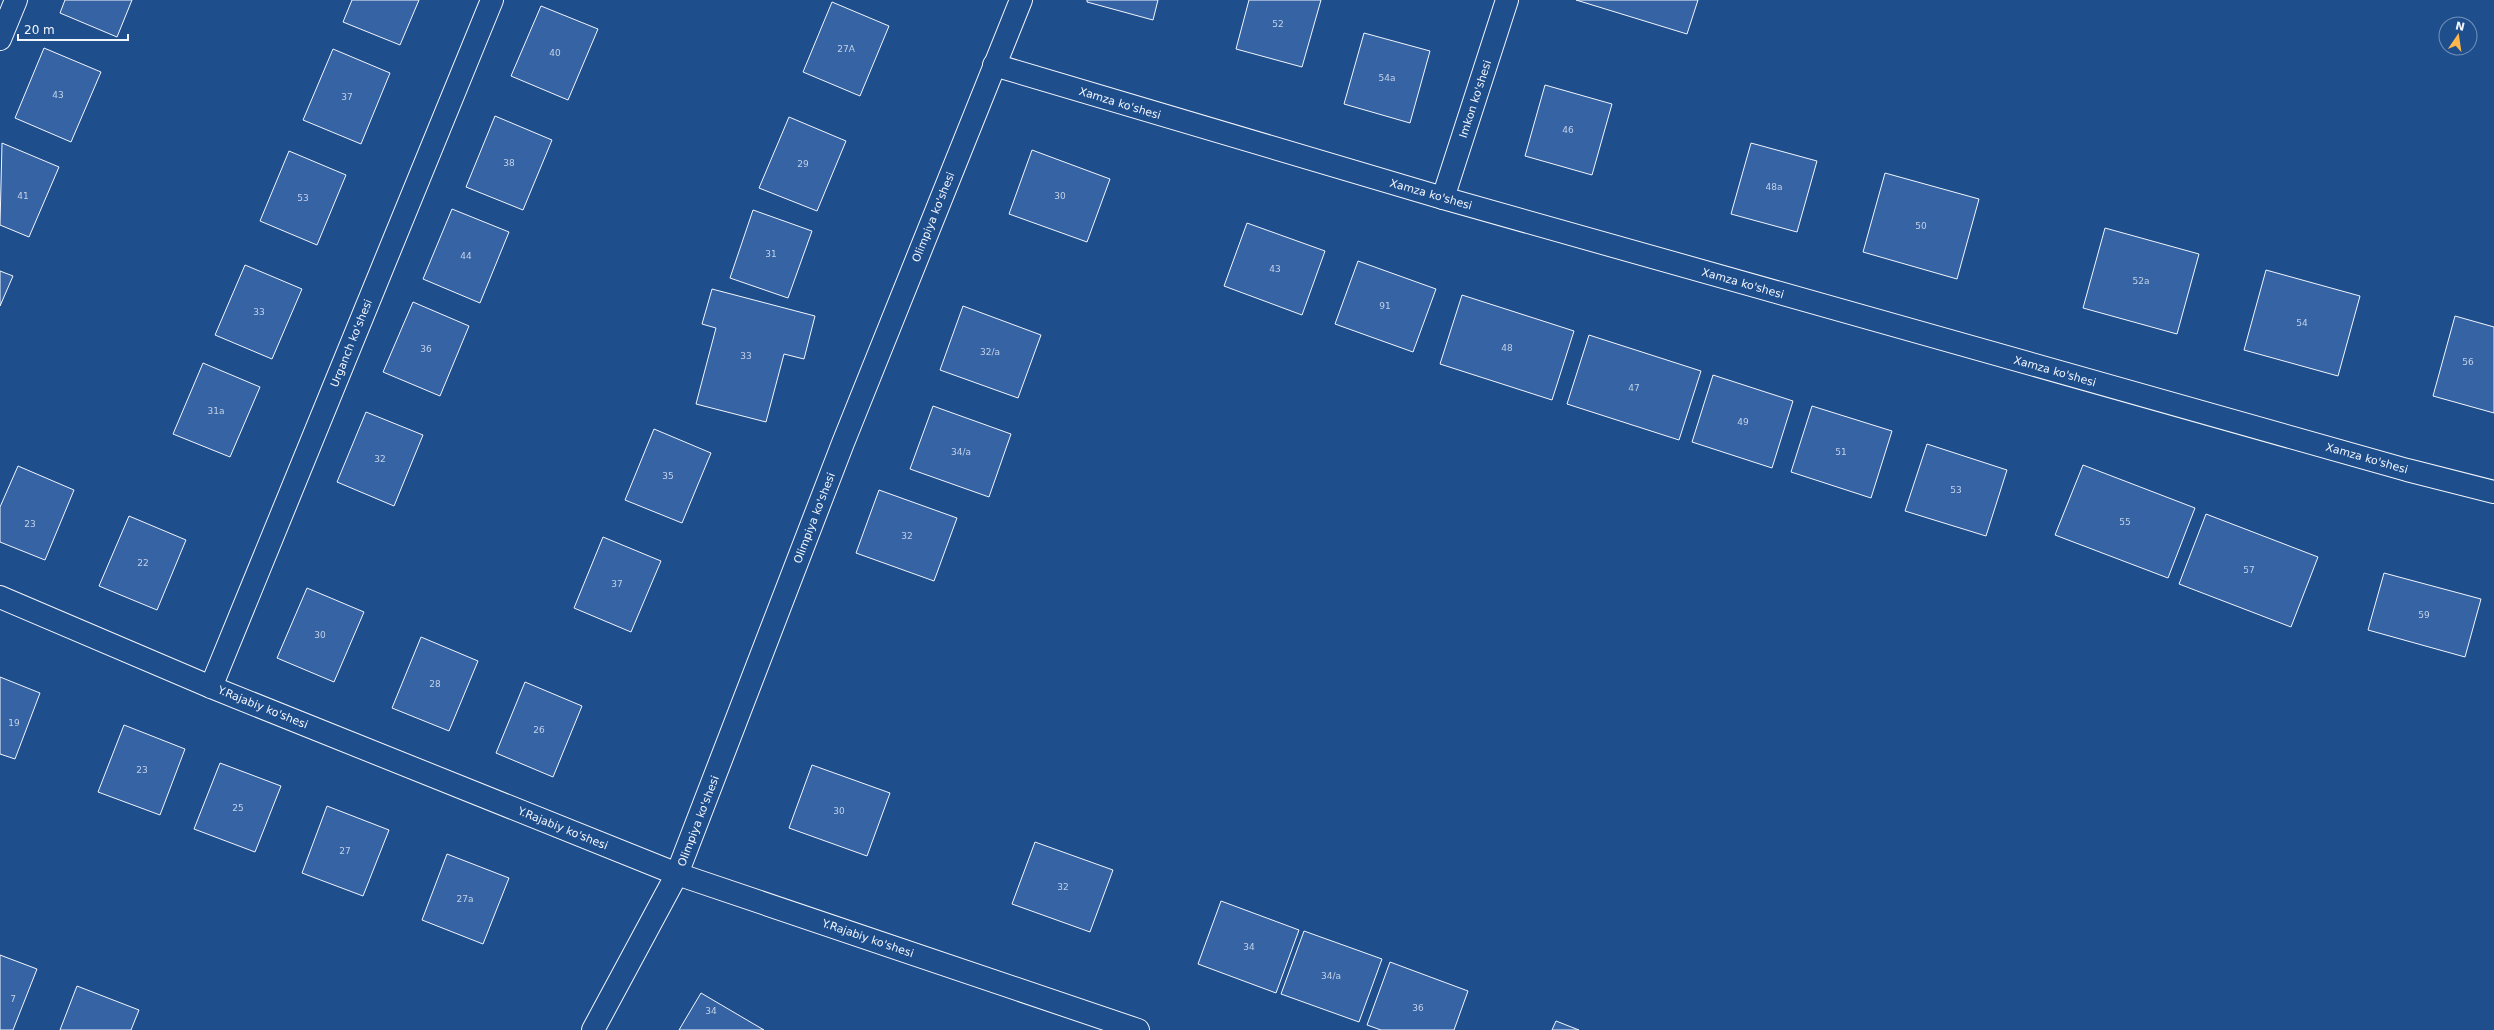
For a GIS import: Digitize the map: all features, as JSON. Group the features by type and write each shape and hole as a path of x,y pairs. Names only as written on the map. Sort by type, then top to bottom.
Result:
{"street":[{"path":"0,39 16,0"},
{"name":"Urganch ko'shesi","path":"211,686 492,0"},
{"name":"Olimpiya ko'shesi","path":"592,1030 677,874 843,443 1021,0"},
{"name":"Imkon ko'shesi","path":"1444,198 1507,0"},
{"name":"Xamza ko'shesi","path":"994,65 1444,198 2407,470 2494,492"},
{"name":"Y.Rajabiy ko'shesi","path":"0,597 211,686 677,874 1125,1028"}],"building":[{"path":"65,0 132,0 117,37 60,13"},
{"path":"352,0 419,0 400,45 343,22"},
{"path":"1087,0 1158,0 1153,20 1087,2"},
{"path":"1249,0 1321,0 1302,67 1236,49"},
{"path":"1576,0 1698,0 1687,34"},
{"path":"832,2 889,26 860,96 803,72"},
{"path":"541,6 598,29 568,100 511,76"},
{"path":"1364,33 1430,51 1410,123 1344,104"},
{"path":"44,48 101,72 71,142 15,118"},
{"path":"333,49 390,73 361,144 303,120"},
{"path":"1545,85 1612,104 1592,175 1525,156"},
{"path":"495,116 552,140 523,210 466,187"},
{"path":"789,117 846,141 817,211 759,188"},
{"path":"2,143 59,167 29,237 0,225"},
{"path":"1751,143 1817,161 1797,232 1731,214"},
{"path":"1032,150 1110,179 1087,242 1009,214"},
{"path":"289,151 346,175 317,245 260,221"},
{"path":"1885,173 1979,199 1957,279 1863,252"},
{"path":"452,209 509,232 480,303 423,279"},
{"path":"753,210 812,231 788,298 730,278"},
{"path":"1247,223 1325,251 1302,315 1224,286"},
{"path":"2105,228 2199,254 2177,334 2083,308"},
{"path":"1358,261 1436,289 1413,352 1335,324"},
{"path":"245,265 302,289 272,359 215,335"},
{"path":"2266,270 2360,296 2338,376 2244,350"},
{"path":"0,271 13,276 0,306"},
{"path":"712,289 815,316 804,359 784,354 766,422 696,404 716,328 702,324"},
{"path":"1462,295 1574,331 1552,400 1440,364"},
{"path":"413,302 469,326 440,396 383,372"},
{"path":"963,306 1041,335 1018,398 940,370"},
{"path":"2455,316 2494,327 2494,413 2433,396"},
{"path":"1589,335 1701,371 1679,440 1567,404"},
{"path":"203,363 260,387 230,457 173,434"},
{"path":"1713,375 1793,401 1772,468 1692,442"},
{"path":"933,406 1011,434 989,497 910,469"},
{"path":"1812,406 1892,431 1871,498 1791,472"},
{"path":"366,412 423,435 394,506 337,482"},
{"path":"654,429 711,453 682,523 625,500"},
{"path":"1927,444 2007,470 1986,536 1905,511"},
{"path":"2083,465 2195,508 2168,578 2055,535"},
{"path":"18,466 74,490 45,560 0,542 0,507"},
{"path":"879,490 957,518 934,581 856,553"},
{"path":"2206,514 2318,557 2291,627 2179,584"},
{"path":"129,516 186,540 157,610 99,586"},
{"path":"603,537 661,561 631,632 574,608"},
{"path":"2384,573 2481,599 2465,657 2368,630"},
{"path":"307,588 364,612 334,682 277,658"},
{"path":"421,637 478,661 449,731 392,708"},
{"path":"0,677 40,693 15,759 0,754"},
{"path":"525,682 582,706 553,777 496,753"},
{"path":"124,725 185,749 160,815 98,792"},
{"path":"220,763 281,786 255,852 194,829"},
{"path":"812,765 890,793 867,856 789,828"},
{"path":"327,806 389,830 363,896 302,873"},
{"path":"1035,842 1113,870 1090,932 1012,904"},
{"path":"447,854 509,878 483,944 422,920"},
{"path":"1221,901 1299,930 1276,993 1198,964"},
{"path":"1304,931 1382,959 1359,1022 1281,994"},
{"path":"0,955 37,969 13,1030 0,1030"},
{"path":"1390,962 1468,991 1454,1030 1381,1030 1367,1025"},
{"path":"77,986 139,1010 131,1030 60,1030"},
{"path":"701,993 764,1030 679,1030"},
{"path":"1556,1021 1579,1030 1552,1030"}]}
